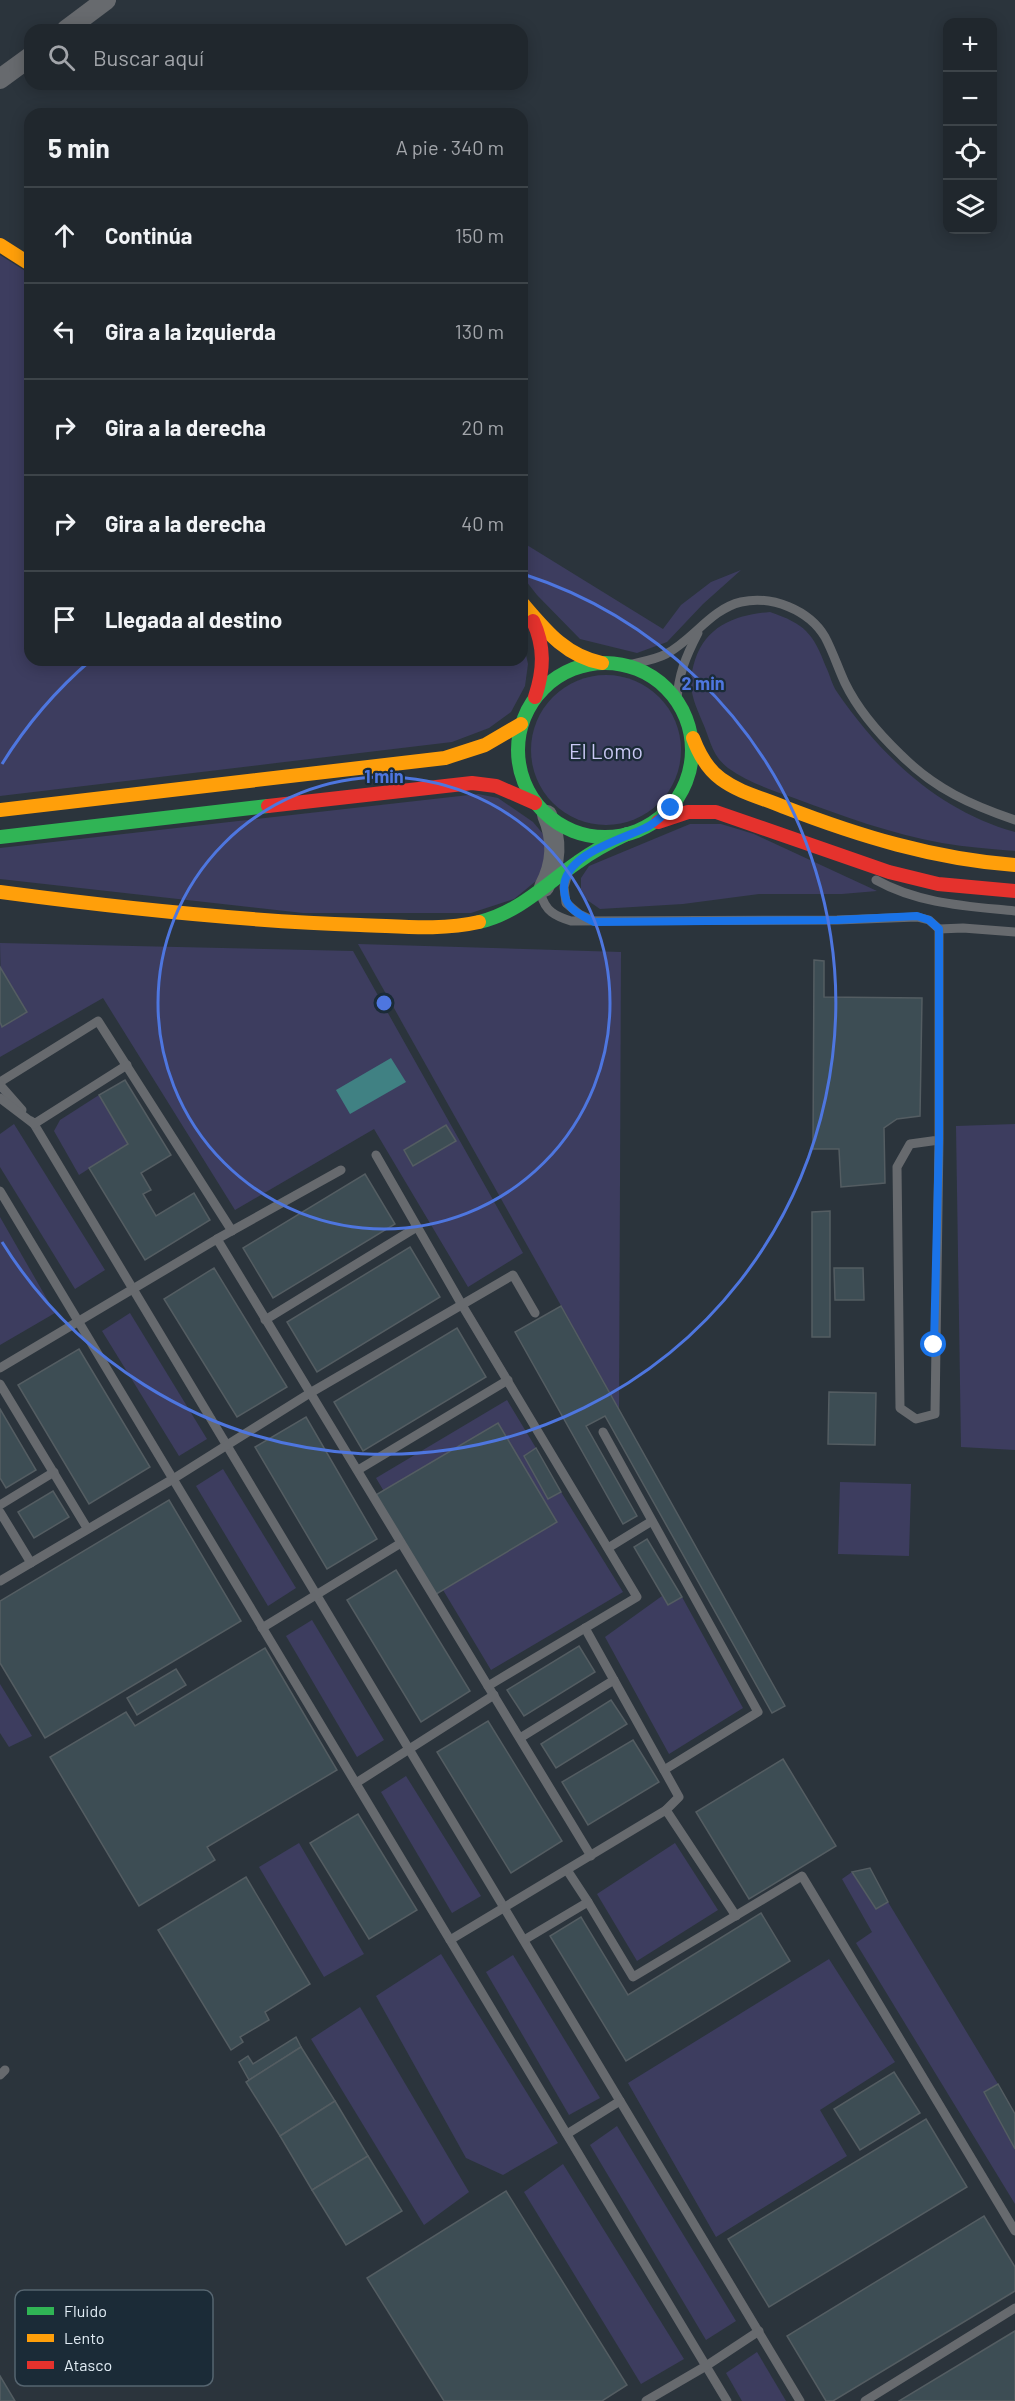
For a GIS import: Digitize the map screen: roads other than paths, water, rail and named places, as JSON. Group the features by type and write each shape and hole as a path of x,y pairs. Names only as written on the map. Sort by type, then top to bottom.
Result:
{"main road":[{"path":"0,246 24,260"},
{"path":"528,609 554,638 579,658 627,665 654,676 677,701 705,764 722,780 819,821 886,843 949,857 1015,865"},
{"path":"528,612 537,629 543,651 542,679 521,724 518,747 519,768 526,788 541,809"},
{"path":"535,697 550,682 567,671 587,664 603,663"},
{"path":"0,810 445,758 468,753 494,742 521,724"},
{"path":"646,828 661,817 681,795 693,758 691,733"},
{"path":"0,837 472,783 496,786 541,809 563,826 578,833 609,838 646,828 688,812 716,812 832,854 938,884 1015,891"},
{"path":"0,892 171,914 309,923 410,926 482,922 506,913 541,891 574,864 627,834"}],"street":[{"path":"74,24 106,0"},
{"path":"0,79 24,61"},
{"path":"541,809 553,828 555,859 541,891"}],"lane":[{"path":"627,665 666,654 700,630 715,615 741,602 761,601 782,604 805,616 824,635 845,683 861,709 902,756 946,791 970,804 1015,820"},
{"path":"677,701 678,682 683,663 700,630"},
{"path":"832,854 893,890 938,903 1015,911"},
{"path":"574,864 567,875 564,887 566,903 579,914 594,922"},
{"path":"541,891 543,903 549,911 571,921 837,920 917,916 929,920 939,929 963,928 1015,932"},
{"path":"939,929 939,1140 935,1413 916,1419 900,1408 897,1167 910,1144 939,1140"},
{"path":"232,1231 99,1021 0,1084 34,1124 801,2401"},
{"path":"34,1124 127,1065"},
{"path":"0,1098 34,1124"},
{"path":"376,1155 462,1305 637,1598 488,1686"},
{"path":"0,1368 217,1239 341,1170"},
{"path":"0,1191 727,2401"},
{"path":"266,1320 417,1227"},
{"path":"217,1239 591,1856"},
{"path":"0,1581 173,1479 310,1393 513,1275 535,1313"},
{"path":"358,1470 508,1380"},
{"path":"0,1384 87,1528"},
{"path":"603,1432 758,1712 664,1770"},
{"path":"0,1505 54,1472"},
{"path":"0,1512 31,1563"},
{"path":"608,1548 652,1521"},
{"path":"262,1628 401,1543"},
{"path":"450,1940 666,1810 679,1797 585,1628"},
{"path":"519,1738 614,1680"},
{"path":"356,1783 494,1695"},
{"path":"666,1810 736,1916"},
{"path":"567,1870 633,1977 802,1876 1015,2231"},
{"path":"524,1940 588,1902"},
{"path":"567,2134 620,2101"},
{"path":"865,2401 1015,2308"},
{"path":"646,2401 706,2366 759,2331"}],"park label":[{"name":"El Lomo","path":"606,750"}]}
